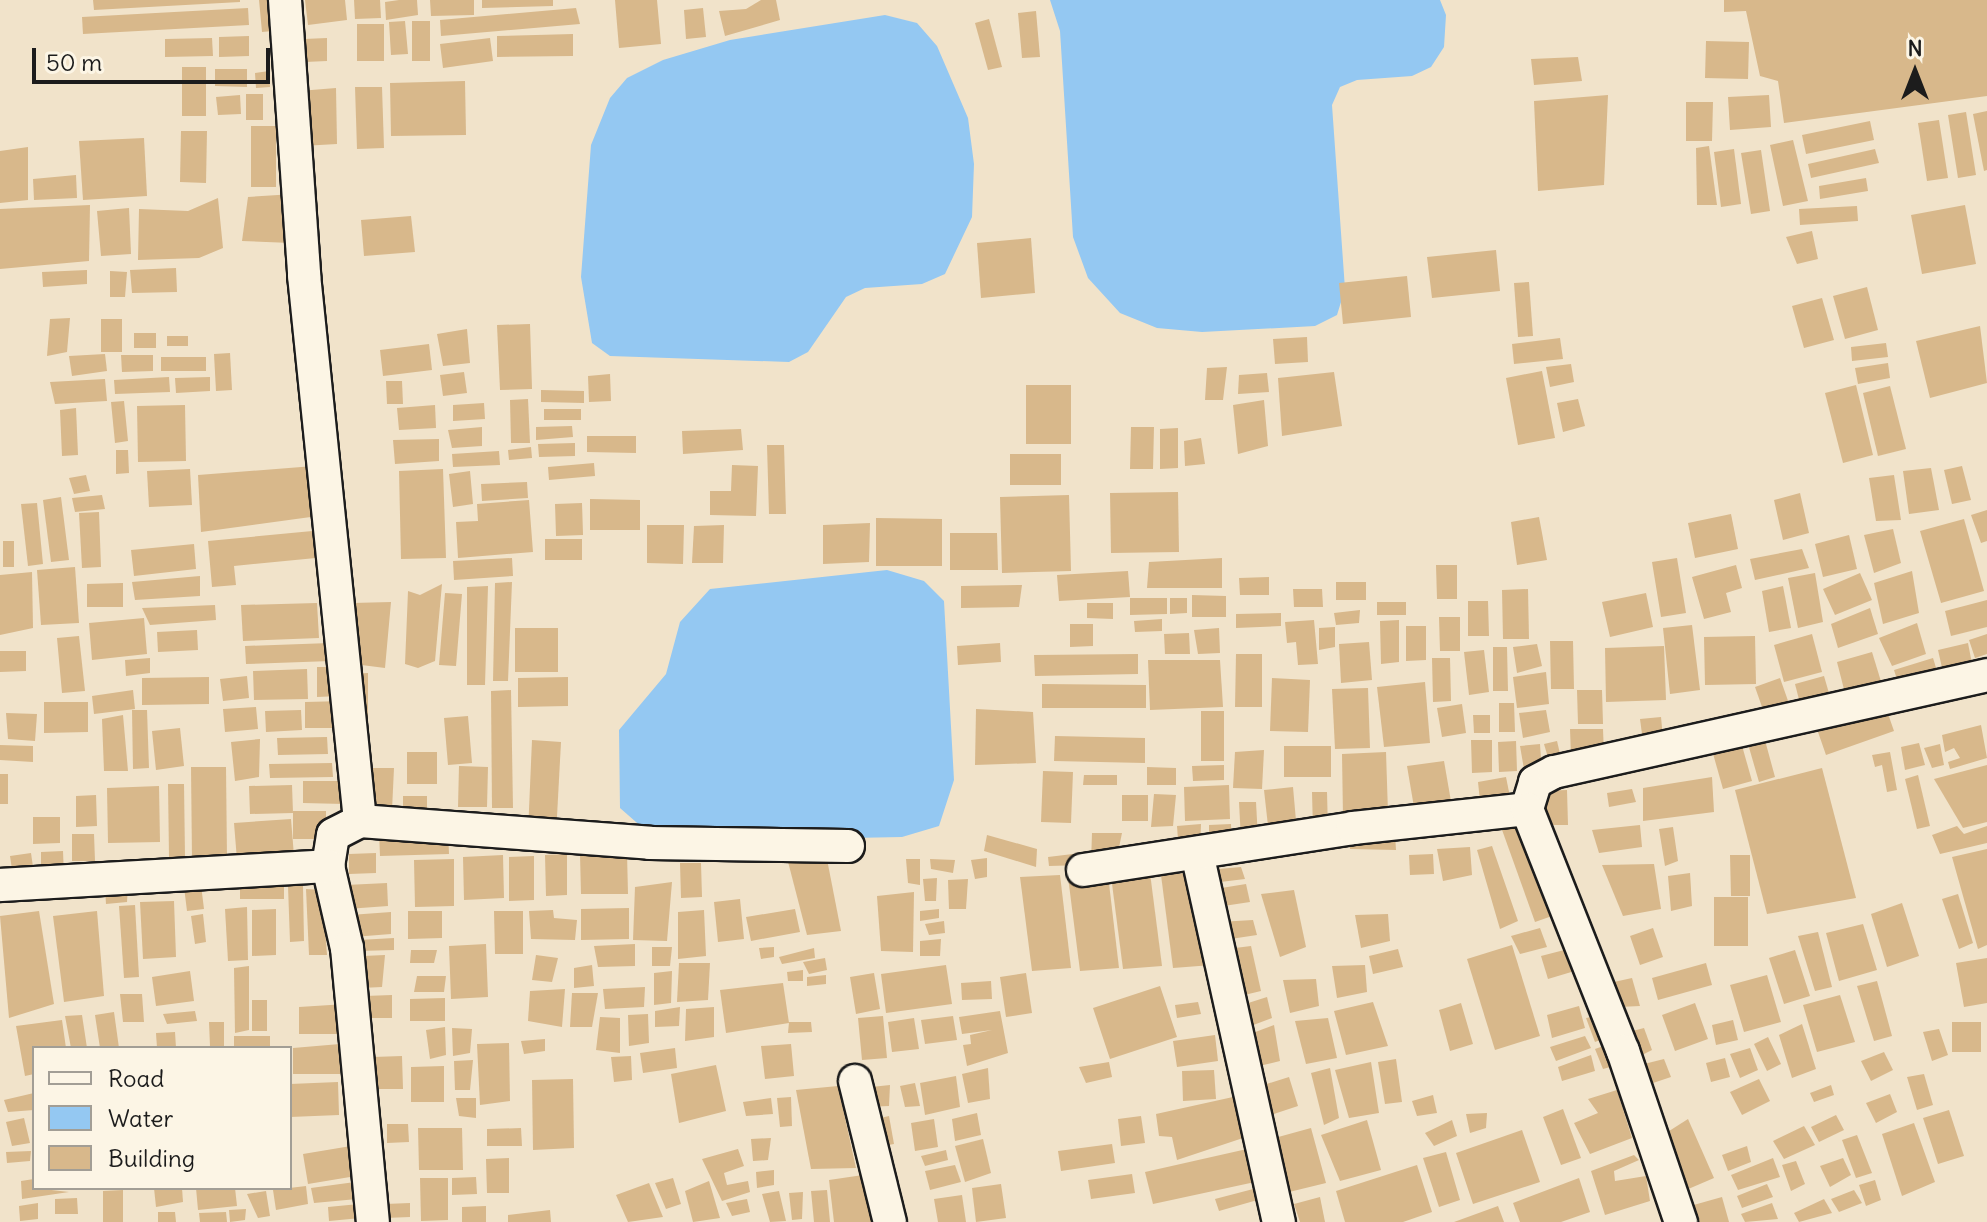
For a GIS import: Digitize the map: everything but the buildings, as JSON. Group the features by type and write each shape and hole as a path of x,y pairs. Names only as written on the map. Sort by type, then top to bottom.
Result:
{"street":[{"path":"285,0 304,275 360,821"},
{"path":"1681,1222 1623,1051 1527,809 1527,794 1535,782 1554,772 1987,675"},
{"path":"1083,870 1527,809"},
{"path":"373,1222 347,948 328,866 333,835 341,826 360,821 650,843 848,846"},
{"path":"1197,853 1279,1222"},
{"path":"0,885 328,866"},
{"path":"855,1081 890,1222"}],"water":[{"path":"1050,0 1440,0 1446,15 1444,47 1431,67 1412,76 1357,80 1340,87 1332,105 1345,289 1337,315 1315,326 1202,332 1157,328 1120,313 1088,278 1073,237 1060,31"},
{"path":"885,15 917,23 937,46 968,118 974,164 972,217 945,274 922,284 865,288 846,297 808,352 789,362 610,356 592,343 581,277 591,145 610,98 627,78 663,60 730,40"},
{"path":"887,570 924,581 944,601 954,780 939,826 902,837 749,840 644,829 620,808 619,730 666,674 680,622 710,589"}]}
